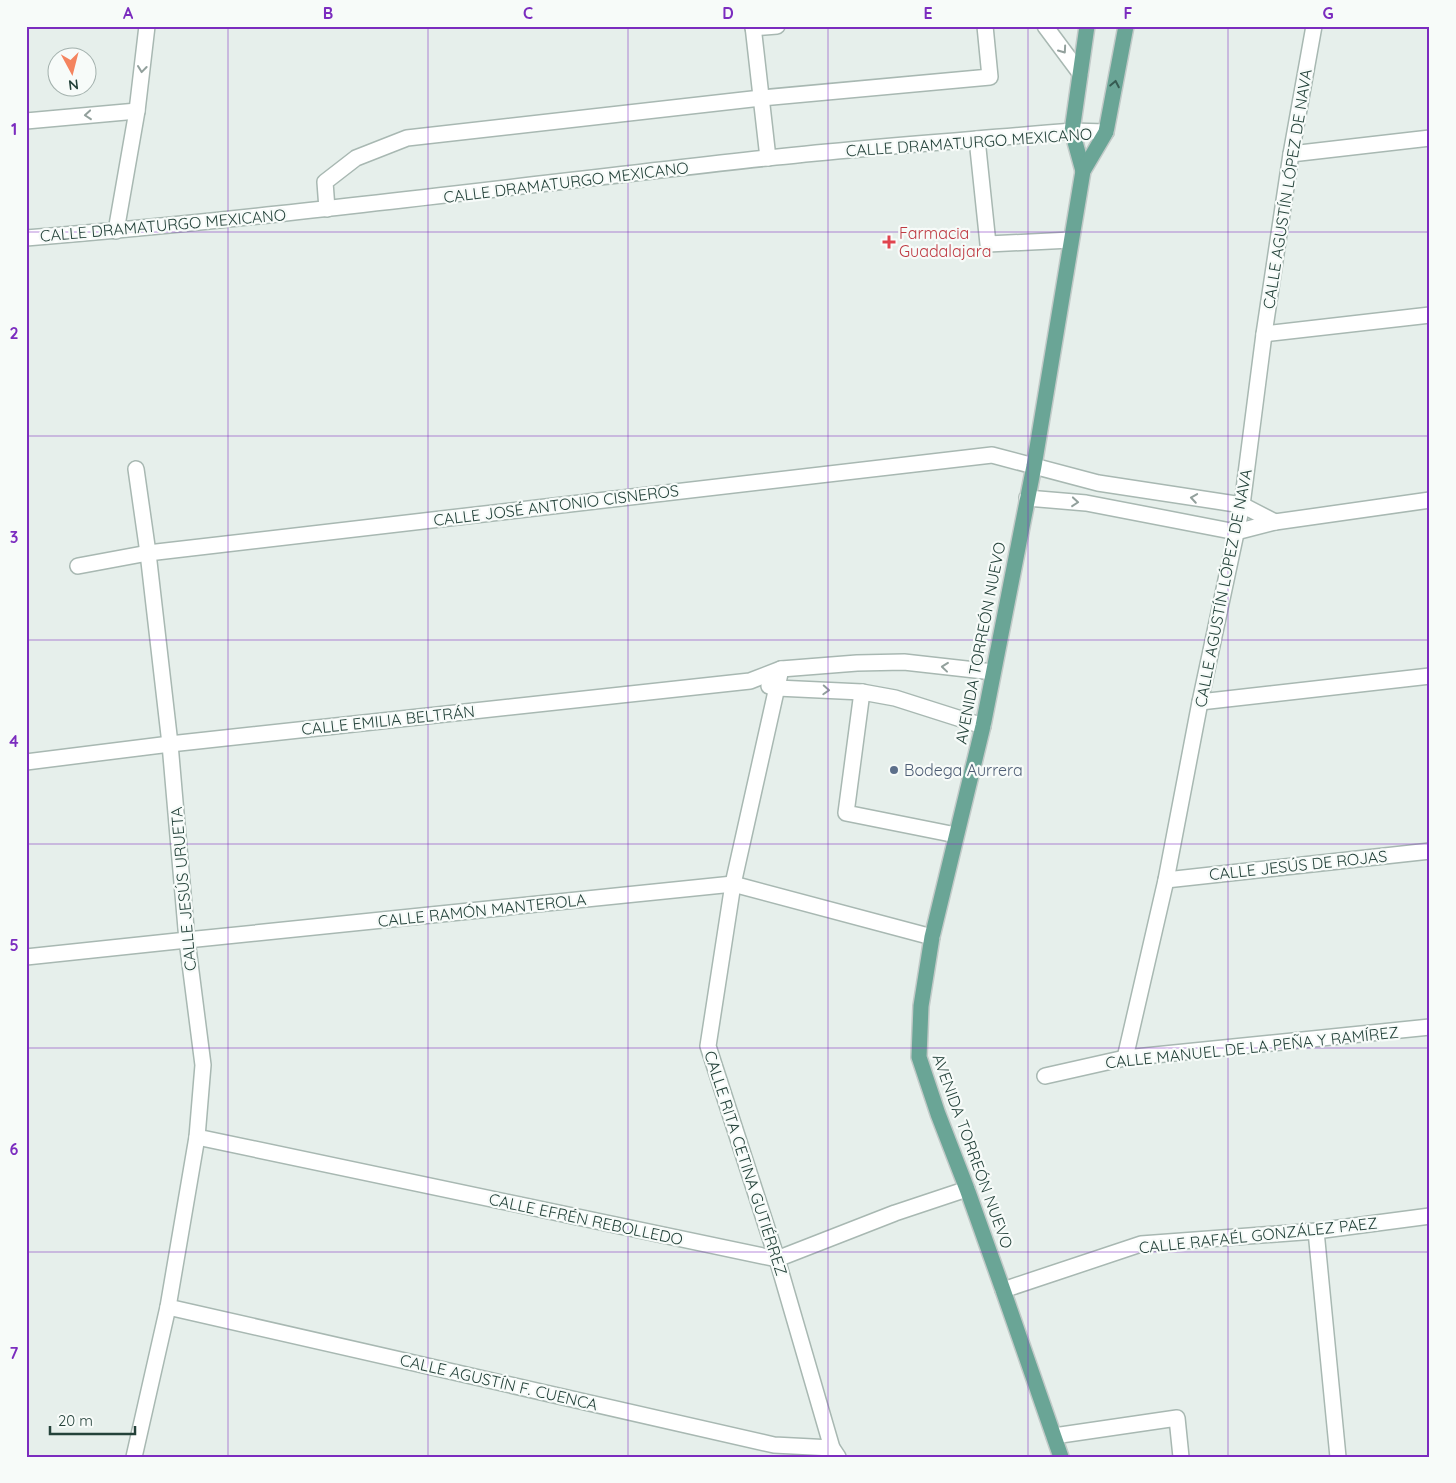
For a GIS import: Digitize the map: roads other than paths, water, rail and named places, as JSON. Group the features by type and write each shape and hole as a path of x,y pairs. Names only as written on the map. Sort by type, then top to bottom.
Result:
{"main road":[{"name":"AVENIDA TORREÓN NUEVO","path":"1083,171 1072,131 1087,26"},
{"name":"AVENIDA TORREÓN NUEVO","path":"1061,1457 919,1057 921,1006 932,936 983,726 1034,466 1083,171 1106,132 1126,26"}],"street":[{"path":"116,231 137,111 147,26"},
{"path":"768,158 753,27 777,26"},
{"path":"327,210 325,182 356,158 407,138 761,98 990,76 985,26"},
{"path":"1045,26 1080,74"},
{"name":"CALLE AGUSTÍN LÓPEZ DE NAVA","path":"1124,1058 1166,880 1200,702 1242,505 1264,334 1291,154 1314,26"},
{"path":"26,121 137,111"},
{"name":"CALLE DRAMATURGO MEXICANO","path":"26,238 327,210 768,158 1072,131 1106,132"},
{"path":"1291,154 1430,138"},
{"path":"977,139 988,244 1071,240"},
{"path":"1264,334 1430,315"},
{"name":"CALLE JOSÉ ANTONIO CISNEROS","path":"78,566 148,553 992,455 1098,483 1242,505 1275,522"},
{"name":"CALLE JESÚS URUETA","path":"134,1457 168,1307 197,1137 203,1065 187,940 170,744 148,553 136,470"},
{"path":"1027,498 1086,503 1236,532 1275,522 1430,500"},
{"name":"CALLE EMILIA BELTRÁN","path":"26,762 170,744 750,681 781,669 857,663 904,662 994,672"},
{"name":"CALLE RITA CETINA GUTIÉRREZ","path":"781,669 733,884 708,1046 778,1259 835,1453"},
{"path":"1200,702 1430,676"},
{"name":"CALLE EMILIA BELTRÁN","path":"750,681 777,688 862,692 896,698 983,726"},
{"path":"862,692 846,813 956,835"},
{"name":"CALLE JESÚS DE ROJAS","path":"1166,880 1430,851"},
{"name":"CALLE RAMÓN MANTEROLA","path":"26,958 733,884 932,936"},
{"name":"CALLE MANUEL DE LA PEÑA Y RAMÍREZ","path":"1045,1076 1124,1058 1430,1027"},
{"name":"CALLE EFRÉN REBOLLEDO","path":"197,1137 778,1259"},
{"path":"778,1259 895,1213 967,1189"},
{"name":"CALLE RAFAÉL GONZÁLEZ PAEZ","path":"1003,1290 1141,1244 1316,1231 1430,1216"},
{"path":"1316,1231 1338,1457"},
{"name":"CALLE AGUSTÍN F. CUENCA","path":"168,1307 774,1445 835,1453"},
{"path":"1054,1436 1177,1418 1181,1457"}],"place":[{"name":"Farmacia Guadalajara","path":"889,242"},
{"name":"Bodega Aurrera","path":"894,770"}]}
